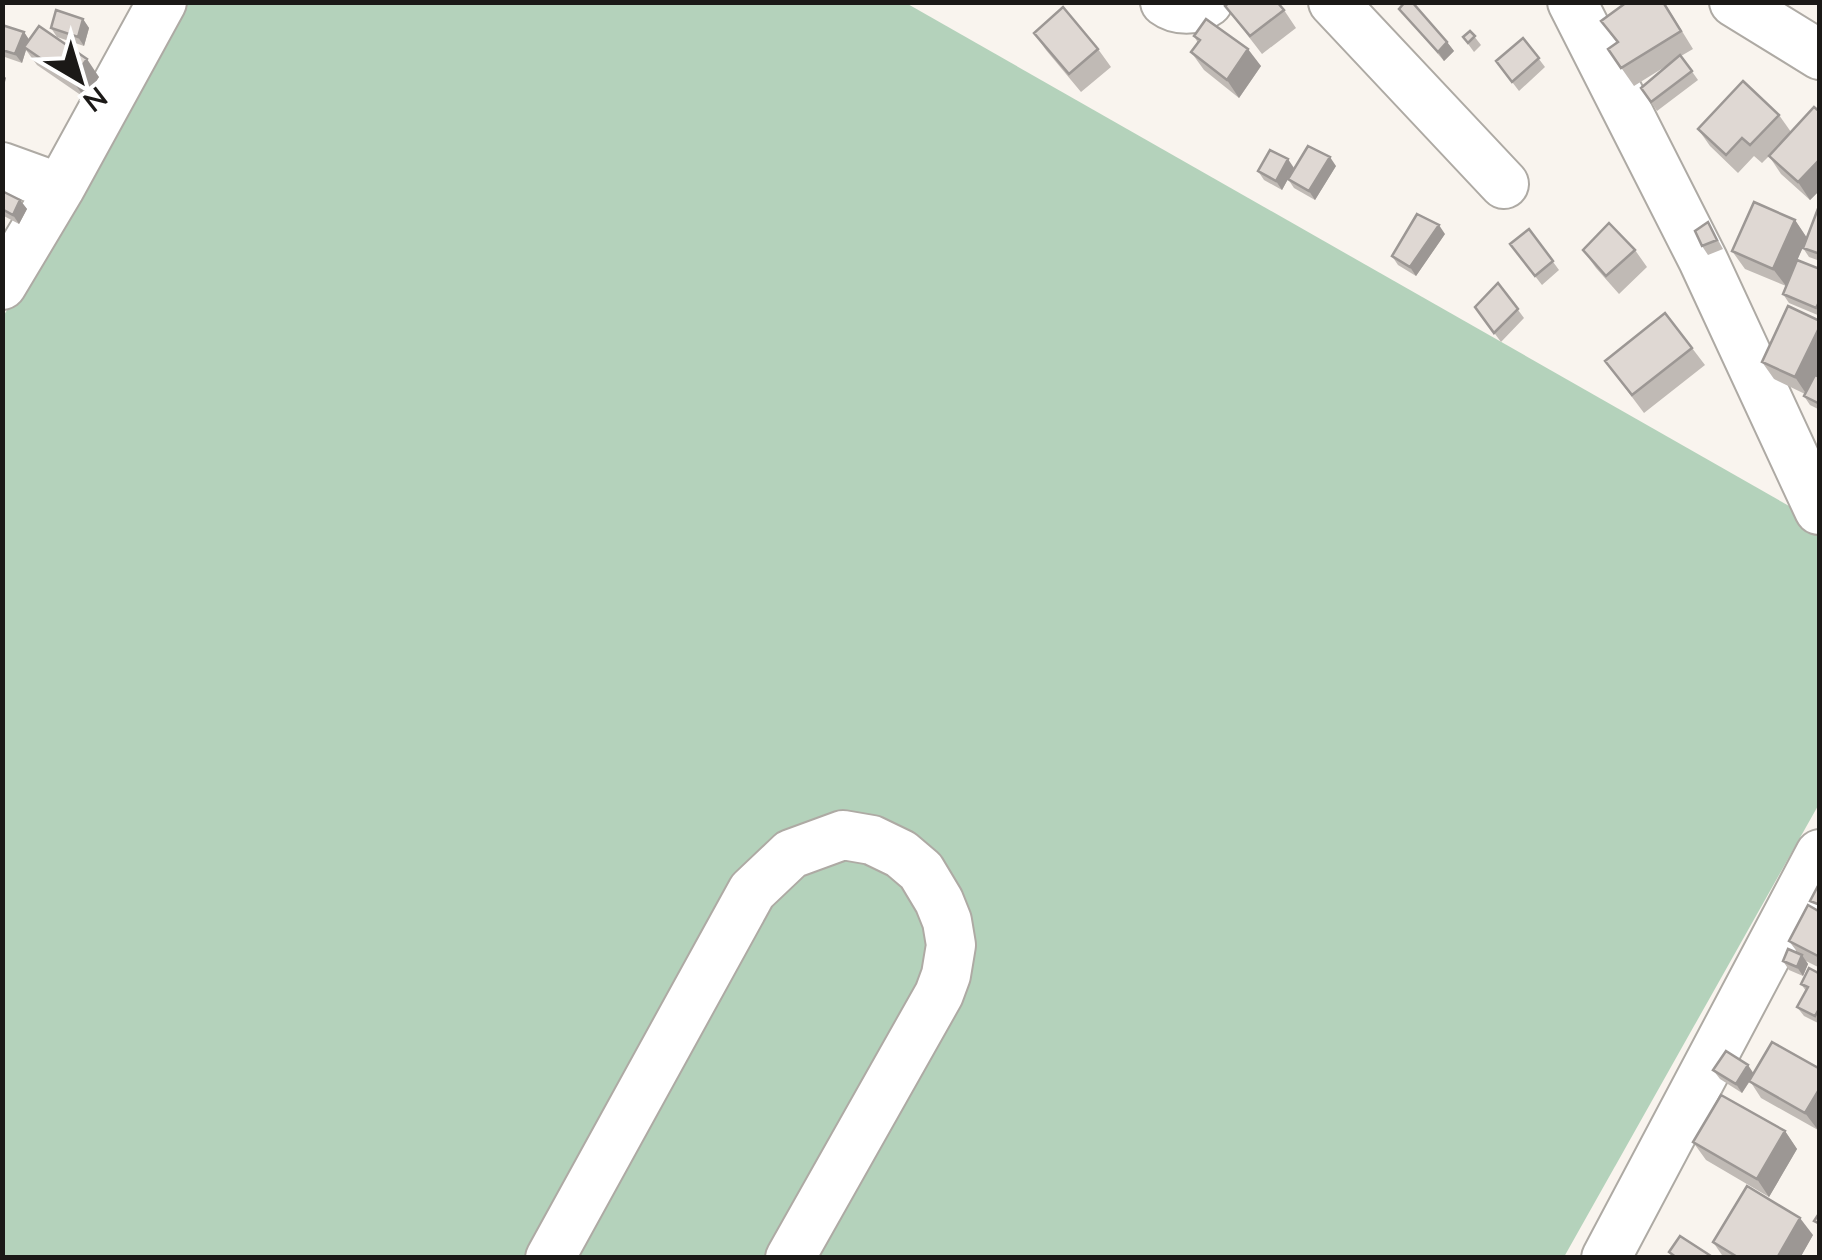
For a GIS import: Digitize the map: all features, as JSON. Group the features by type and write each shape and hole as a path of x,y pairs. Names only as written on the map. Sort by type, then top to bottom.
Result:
{"street":[{"path":"2,285 162,2"},
{"path":"1165,2 1172,8 1199,8 1208,2"},
{"path":"1333,2 1504,184"},
{"path":"1572,2 1702,260 1820,510"},
{"path":"1734,2 1820,56"},
{"path":"2,167 60,188"},
{"path":"550,1258 752,891 791,854 842,835 872,840 900,854 921,871 938,901 951,945 938,994 790,1258"},
{"path":"1606,1258 1820,854"}],"green space":[{"path":"178,3 906,3 1819,523 1819,804 1564,1257 3,1258 3,317"}],"building":[{"path":"1230,2 1277,2 1284,10 1250,36 1225,6"},
{"path":"1405,2 1412,2 1447,42 1438,52 1399,9"},
{"path":"1627,2 1663,2 1681,31 1621,68 1608,49 1618,42 1601,21"},
{"path":"1063,7 1098,49 1069,74 1034,33"},
{"path":"56,10 83,19 78,37 51,28"},
{"path":"1206,19 1248,49 1227,80 1191,52 1200,40 1194,36"},
{"path":"2,25 24,32 15,54 2,50"},
{"path":"39,26 87,59 72,80 24,47"},
{"path":"1470,31 1475,36 1468,43 1463,37"},
{"path":"1523,38 1539,58 1512,82 1496,61"},
{"path":"1680,55 1692,71 1651,102 1641,88"},
{"path":"1743,81 1779,115 1750,145 1742,138 1726,155 1698,129"},
{"path":"1814,107 1820,112 1820,159 1798,182 1769,156"},
{"path":"1308,146 1330,157 1309,191 1288,179"},
{"path":"1270,150 1288,159 1276,181 1258,171"},
{"path":"2,191 20,200 13,215 2,209"},
{"path":"1754,202 1795,220 1773,269 1732,251"},
{"path":"1820,206 1820,254 1803,248"},
{"path":"1417,214 1439,225 1410,267 1392,256"},
{"path":"1708,222 1717,240 1702,246 1695,231"},
{"path":"1609,223 1635,250 1606,276 1583,250"},
{"path":"1529,229 1553,261 1535,276 1510,244"},
{"path":"1797,260 1820,269 1820,300 1816,308 1783,294"},
{"path":"1498,283 1518,309 1494,333 1475,307"},
{"path":"1788,306 1820,321 1795,377 1762,362"},
{"path":"1665,313 1692,348 1632,395 1605,361"},
{"path":"1815,375 1820,377 1820,404 1804,396"},
{"path":"1820,882 1820,905 1810,901"},
{"path":"1808,905 1820,912 1820,957 1789,941"},
{"path":"1788,949 1802,955 1797,967 1783,961"},
{"path":"1809,968 1820,974 1820,1007 1815,1016 1797,1007 1808,987 1801,984"},
{"path":"1772,1042 1820,1069 1820,1088 1805,1113 1749,1081"},
{"path":"1726,1051 1748,1065 1736,1084 1713,1070"},
{"path":"1721,1095 1785,1131 1757,1179 1693,1142"},
{"path":"1747,1186 1800,1218 1777,1258 1739,1258 1713,1242"},
{"path":"1680,1236 1714,1258 1677,1258 1669,1252"}]}
